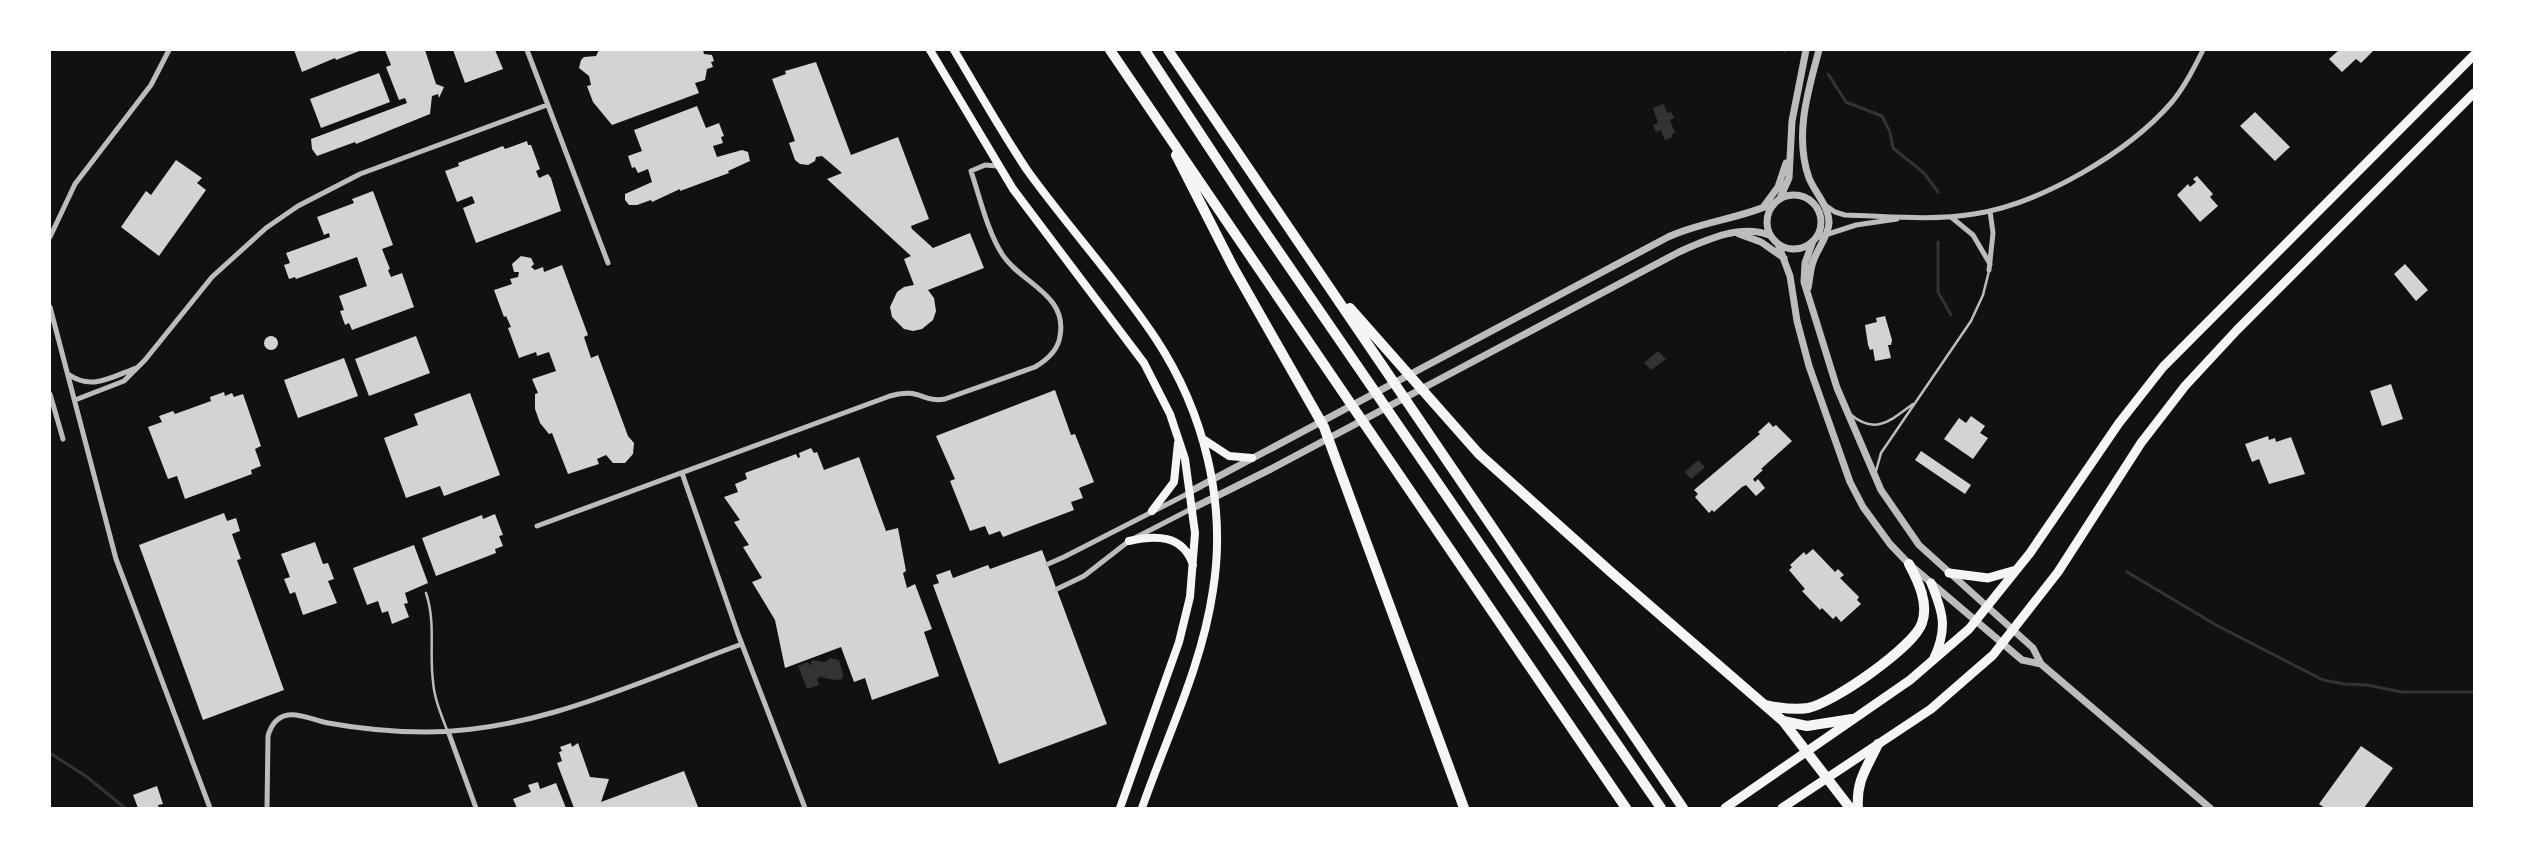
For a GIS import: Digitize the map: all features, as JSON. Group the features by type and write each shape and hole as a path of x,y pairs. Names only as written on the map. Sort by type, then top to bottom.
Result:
{"highway":[{"path":"1110,50 1626,808"},
{"path":"1145,50 1253,214 1661,808"},
{"path":"1168,50 1683,808"},
{"path":"1158,119 1233,267 1324,427 1464,808"},
{"path":"1332,290 1383,344 1440,412 1479,454 1612,573 1783,721 1850,808"},
{"path":"1764,704 1788,708 1808,708 1822,704 1846,690 1908,644 1920,628 1924,608 1918,583 1909,564"},
{"path":"1783,721 1807,726 1852,719"},
{"path":"1858,808 1858,785 1862,772 1878,744"}],"main road":[{"path":"930,50 997,166 1144,363 1162,396 1178,436 1191,491 1193,508 1194,568 1190,598 1179,642 1120,808"},
{"path":"954,50 1026,168 1156,339 1185,392 1202,438 1212,480 1216,558 1207,623 1184,696 1142,808"},
{"path":"1725,808 1910,680 1931,663 1975,621 2018,569 2119,423 2163,367 2474,55"},
{"path":"1782,808 1955,690 2003,644 2058,572 2141,443 2184,386 2474,93"},
{"path":"1152,511 1174,482 1178,459 1178,436"},
{"path":"1202,438 1229,456 1252,458"},
{"path":"1129,542 1155,537 1173,540 1187,552 1194,568"},
{"path":"1949,573 1988,578 2018,569"},
{"path":"1931,583 1944,618 1941,638 1931,663"}],"street":[{"path":"50,237 75,184 151,86 169,50"},
{"path":"527,50 608,263"},
{"path":"1763,208 1778,187 1785,169 1796,95 1806,50"},
{"path":"1808,288 1814,260 1826,236 1829,220 1823,202 1809,178 1801,145 1804,116 1819,50"},
{"path":"1823,202 1835,212 1845,215 1910,217 1951,217 1990,211 2020,203 2052,190 2081,174 2157,118 2173,101 2191,75 2203,50"},
{"path":"75,400 124,381 139,367 212,277 266,228 298,206 360,174 547,105"},
{"path":"1789,150 1788,182 1767,215 1767,228 1778,244 1784,259 1809,366 1850,482 1876,526 1909,564 1962,606 1975,621 2022,660 2041,664"},
{"path":"537,526 899,393 914,392 935,400 948,398 1034,367 1051,355 1061,334 1058,310 1050,298 1018,272 1002,254 971,171 985,165 997,166"},
{"path":"1048,564 1212,480 1668,237 1698,225 1742,215 1763,208 1776,201 1798,195 1815,205 1821,223 1804,269 1804,282 1808,288 1829,367 1875,477 1890,506 1919,544 1949,573 2015,629 2033,648 2041,664 2210,808"},
{"path":"1990,211 1993,233 1990,267"},
{"path":"1778,244 1796,249 1814,240 1856,225 1910,217"},
{"path":"1951,217 1962,224 1973,235 1990,267"},
{"path":"1057,589 1101,564 1129,542 1271,469 1679,252 1705,241 1732,234 1751,231 1770,235"},
{"path":"1732,234 1756,239 1784,259"},
{"path":"50,307 116,559 210,808"},
{"path":"68,374 84,383 93,383 139,367"},
{"path":"50,394 63,439"},
{"path":"682,473 728,606 805,808"},
{"path":"267,808 268,736 272,725 283,716 293,715 326,723 368,729 448,731 511,723 548,714 742,644"},
{"path":"448,731 476,808"}],"lane":[{"path":"1875,477 1881,453 1971,321 1983,295 1990,267"},
{"path":"1847,412 1863,423 1880,425 1914,403"},
{"path":"426,593 433,618 432,681 441,716 448,731"}],"shaded area":[{"path":"1664,104 1667,113 1671,112 1674,118 1670,120 1675,133 1671,134 1673,137 1665,140 1661,130 1656,132 1653,125 1658,123 1653,108"},
{"path":"1658,351 1666,359 1651,370 1644,363"},
{"path":"1698,460 1705,467 1691,479 1685,472"},
{"path":"830,658 839,660 843,674 842,679 835,680 820,677 817,679 819,685 807,689 798,666 808,662 810,666 812,660 825,662"}],"building":[{"path":"294,50 362,50 336,60 335,58 302,72"},
{"path":"385,50 425,50 436,84 444,87 439,98 438,94 432,96 430,114 356,144 355,142 317,156 312,149 311,139 407,103 405,98 399,100 386,67 391,65"},
{"path":"453,50 495,50 503,69 465,83"},
{"path":"599,50 703,50 704,54 712,55 714,61 711,62 713,67 707,69 705,80 695,83 699,93 612,125 593,102 587,86 591,85 589,76 579,68 584,57 596,56"},
{"path":"2339,50 2374,50 2361,63 2356,59 2342,72 2329,59"},
{"path":"816,62 851,155 898,137 929,219 911,226 912,229 933,248 970,233 984,268 928,290 934,298 936,311 933,320 922,329 913,331 904,329 892,317 890,307 897,292 904,287 914,285 904,259 911,256 827,179 842,173 822,156 816,157 815,161 808,165 800,164 795,160 789,143 795,141 772,79 786,74 785,71"},
{"path":"379,73 390,102 321,128 310,99"},
{"path":"697,106 706,128 719,123 724,136 721,137 723,143 713,146 717,157 742,150 748,152 750,161 728,171 729,173 680,191 680,189 652,202 651,200 637,205 629,205 625,200 625,194 652,182 648,169 638,173 635,167 632,168 628,156 642,151 634,130"},
{"path":"2255,112 2290,147 2275,161 2240,126"},
{"path":"527,141 528,145 531,145 540,169 536,171 539,178 548,174 551,178 561,211 476,243 463,208 475,203 472,196 457,202 445,171 459,166 458,163 503,146 505,149"},
{"path":"176,160 202,178 197,183 206,190 159,256 121,227 146,191 151,195"},
{"path":"2197,176 2213,194 2210,197 2218,206 2200,222 2177,195 2188,184 2190,187 2196,182 2193,179"},
{"path":"373,191 393,245 382,249 390,269 388,270 391,277 402,273 414,307 352,330 349,323 345,325 340,311 344,310 339,296 367,286 357,257 296,279 295,277 289,279 284,265 290,263 286,253 330,237 329,233 324,235 317,217 354,203 352,199"},
{"path":"521,256 531,258 534,264 531,267 535,270 543,267 544,272 562,265 588,335 584,337 591,358 598,355 628,436 634,443 633,454 625,463 613,463 606,455 597,459 599,464 568,474 552,433 549,434 540,423 535,409 535,394 538,393 532,379 556,371 549,352 537,356 536,352 519,358 508,328 511,327 506,316 504,317 494,290 512,284 510,279 518,277 519,272 514,272 512,264"},
{"path":"2405,264 2428,290 2416,301 2394,274"},
{"path":"1885,316 1892,340 1891,345 1888,345 1891,358 1875,361 1873,349 1870,350 1868,345 1865,325 1877,322 1876,318"},
{"path":"271,336 276,338 278,343 276,348 271,350 266,348 264,343 266,338"},
{"path":"416,336 430,373 369,396 355,359"},
{"path":"344,358 358,396 298,418 284,380"},
{"path":"2391,384 2403,419 2382,426 2370,391"},
{"path":"1055,390 1071,435 1075,434 1094,482 1079,488 1083,498 1071,502 1074,510 1003,537 1000,531 989,535 985,526 970,531 950,481 955,479 936,436"},
{"path":"224,392 225,396 232,393 234,397 243,394 261,446 255,449 261,466 251,470 252,474 185,499 177,476 168,479 148,427 162,422 159,416 173,411 175,414 211,401 210,397"},
{"path":"470,393 500,475 444,496 440,486 406,498 384,438 418,425 414,414"},
{"path":"1971,416 1985,426 1980,433 1988,438 1973,459 1944,439 1959,418 1966,423"},
{"path":"1769,422 1773,427 1776,425 1792,441 1761,469 1763,470 1753,479 1755,482 1758,479 1765,488 1756,496 1746,485 1714,512 1712,510 1709,513 1695,497 1698,494 1694,490 1760,434 1758,432"},
{"path":"2268,436 2269,440 2275,438 2276,442 2291,437 2305,474 2269,484 2259,459 2252,462 2245,444"},
{"path":"811,448 814,453 817,452 824,470 859,457 886,531 898,528 906,571 903,573 907,588 915,584 932,629 924,632 939,676 872,700 865,678 854,682 841,647 785,668 775,620 752,582 762,578 743,547 749,545 734,522 740,520 724,497 738,492 735,484 747,479 745,473 796,454 798,458 800,457 799,453"},
{"path":"1921,451 1971,485 1965,494 1915,460"},
{"path":"224,513 227,521 236,518 240,531 232,534 241,559 237,560 284,690 203,720 139,545"},
{"path":"495,514 503,535 499,536 503,546 495,549 496,553 436,576 422,538 482,515 483,519"},
{"path":"315,542 323,564 328,563 334,579 328,581 337,603 303,615 295,592 290,594 284,579 290,577 281,554"},
{"path":"414,545 428,583 405,593 408,603 404,604 409,617 392,624 388,611 382,613 378,601 367,605 353,568"},
{"path":"1813,549 1835,572 1838,569 1844,575 1840,578 1859,597 1857,600 1861,604 1841,622 1836,616 1833,619 1822,608 1820,610 1802,591 1805,589 1789,570 1792,567 1790,565 1804,552 1806,555"},
{"path":"1042,550 1107,724 999,764 933,585 939,583 936,575 950,570 953,578 988,565 990,569"},
{"path":"571,743 572,747 578,743 590,777 609,779 601,802 684,771 698,807 574,808 557,763 562,761 559,752 562,751 560,747"},
{"path":"2361,746 2393,768 2364,808 2325,808 2319,804"},
{"path":"538,782 540,789 556,783 566,808 517,808 513,799 531,792 528,785"},
{"path":"157,786 163,804 158,805 159,808 138,808 133,795"}],"waterway":[{"path":"1828,74 1846,102 1882,116 1890,132 1893,148 1924,173 1938,192"},
{"path":"1938,242 1938,292 1951,315"},
{"path":"2127,572 2216,625 2323,680 2367,685 2402,692 2474,692"},
{"path":"50,753 87,777 125,808"}]}
